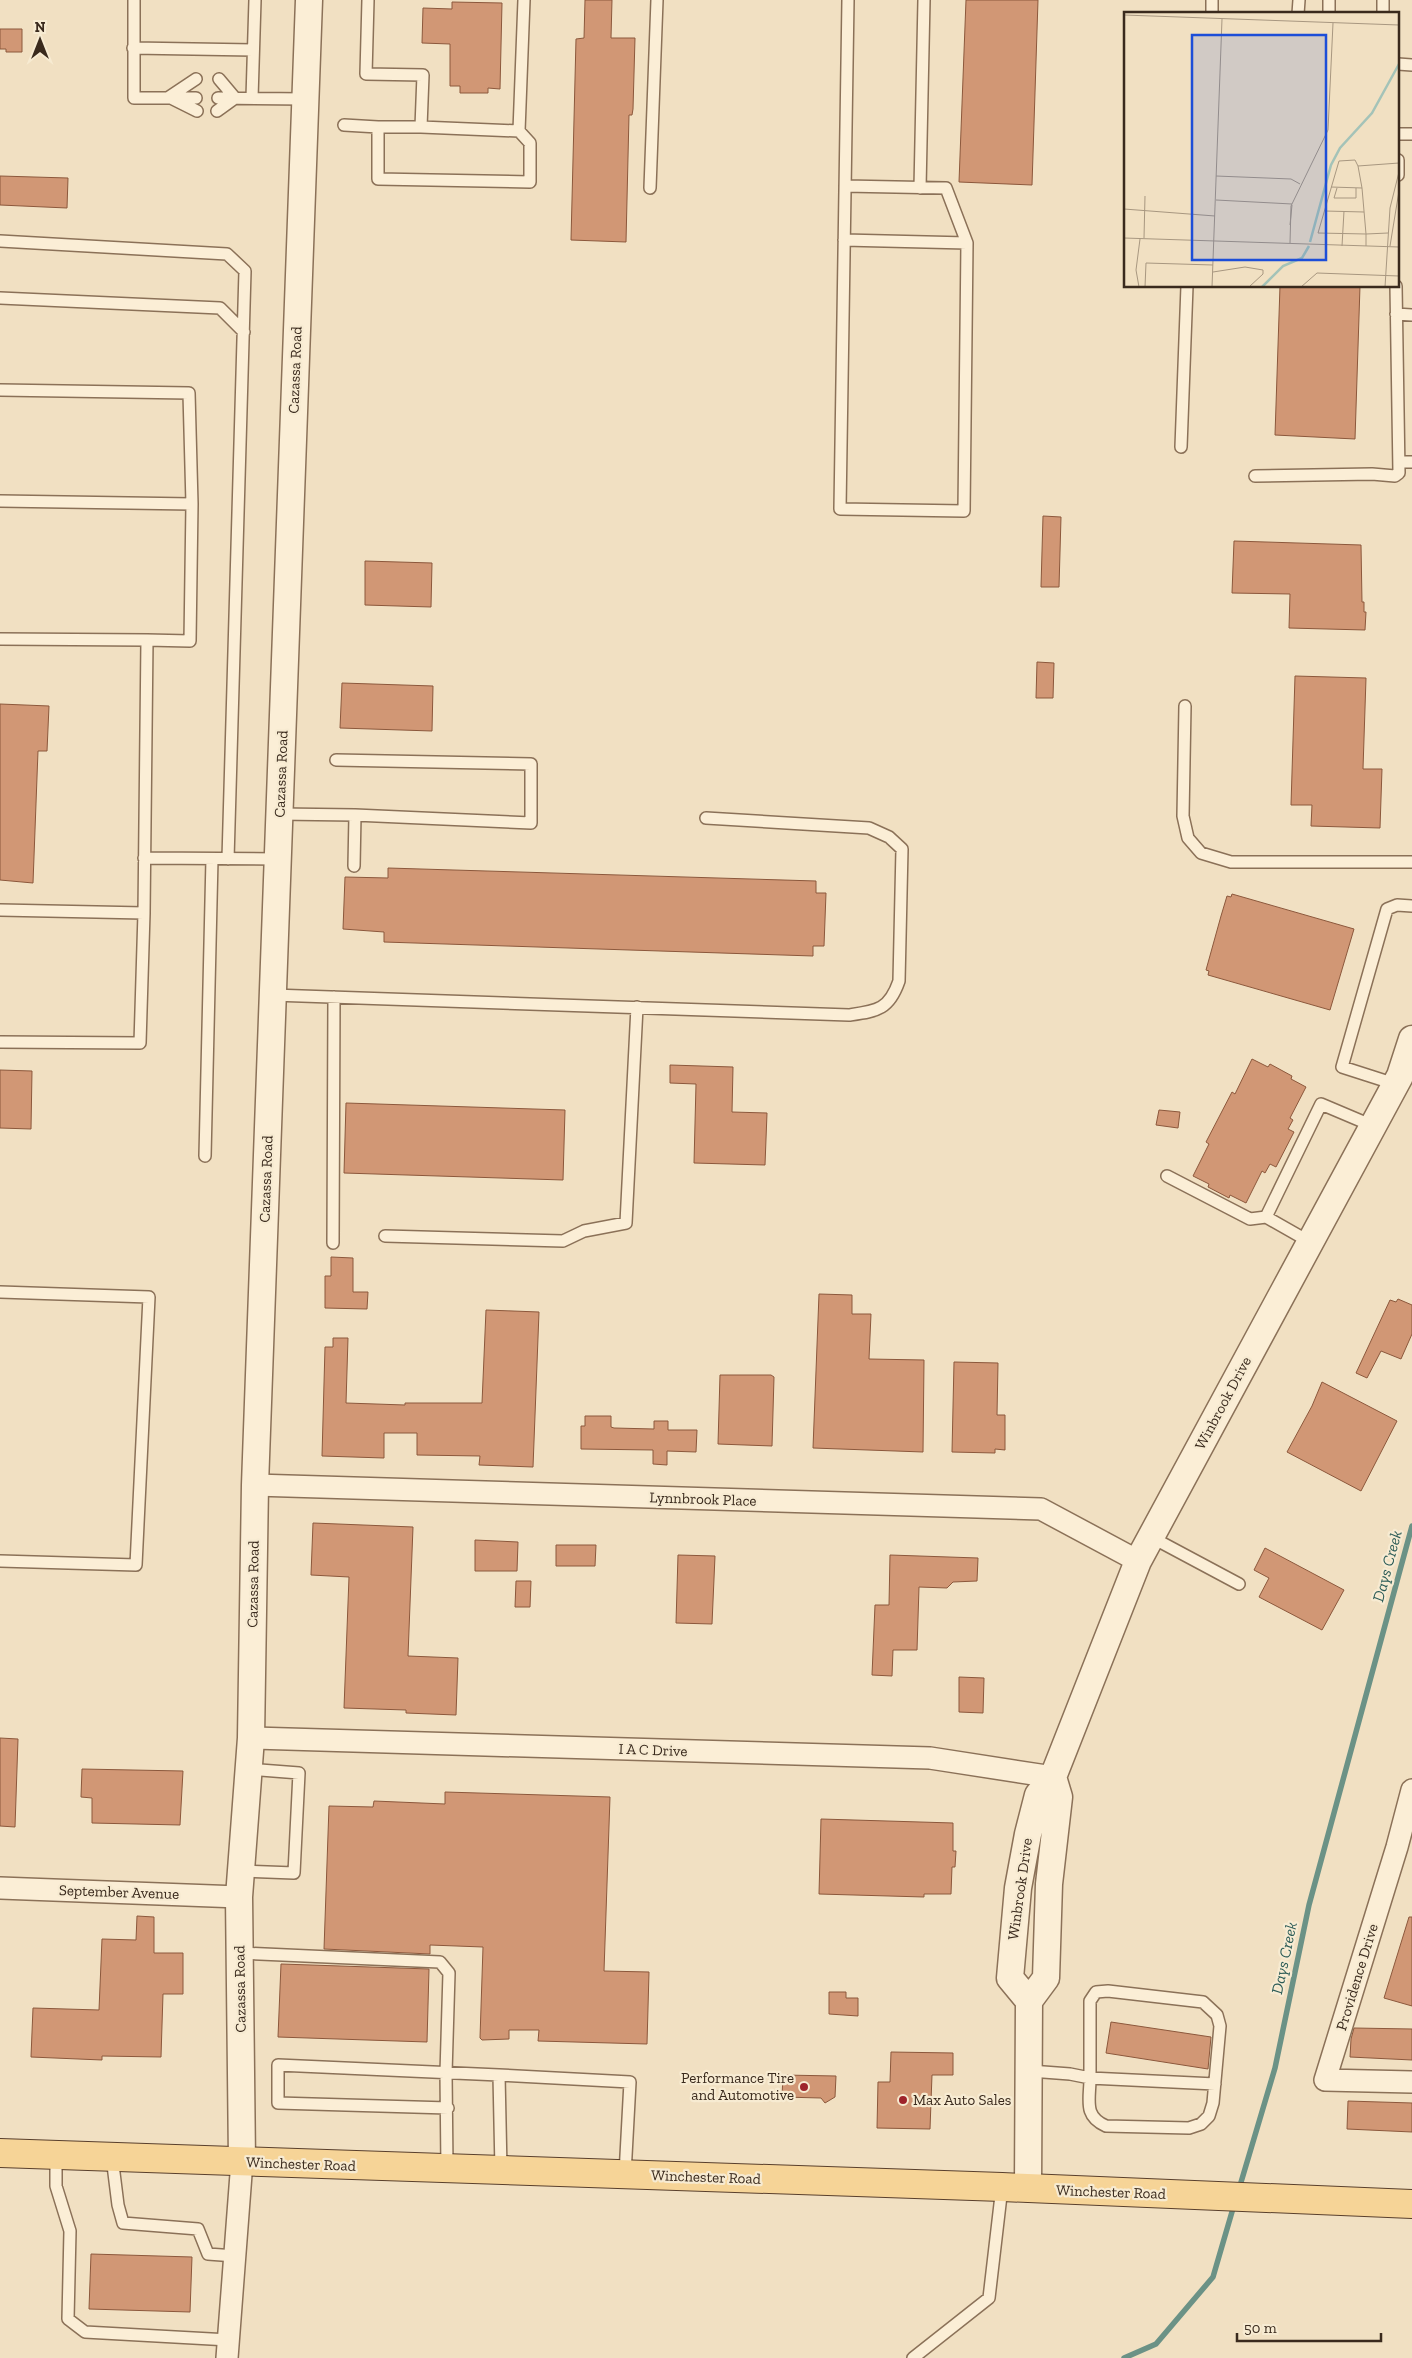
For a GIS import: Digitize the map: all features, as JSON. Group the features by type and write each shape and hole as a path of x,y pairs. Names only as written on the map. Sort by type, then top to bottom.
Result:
{"main road":[{"name":"Winchester Road","path":"0,2153 1015,2188 1412,2204"}],"street":[{"name":"Cazassa Road","path":"228,2349 242,2161 239,1897 251,1738 255,1485 308,0"},
{"name":"Winbrook Drive","path":"1053,1777 1059,1797 1049,1884 1046,1978 1029,2001 1010,1978 1012,1946 1028,1834 1038,1795 1053,1777 1138,1561 1373,1126 1395,1084 1412,1039"},
{"name":"Lynnbrook Place","path":"255,1485 1041,1509 1138,1561"},
{"name":"I A C Drive","path":"251,1738 930,1758 1053,1777"},
{"name":"Providence Drive","path":"1412,1790 1404,1847 1325,2080 1412,2082"},
{"name":"September Avenue","path":"0,1888 239,1897"},
{"path":"1015,2188 1030,2071 1029,2001"}],"lane":[{"path":"134,0 134,98 196,98"},
{"path":"252,98 255,0"},
{"path":"368,0 366,74 422,75 421,127"},
{"path":"378,127 378,179 530,182 530,143 519,130 524,0"},
{"path":"650,188 657,0"},
{"path":"845,186 946,188 966,243 964,511 840,509 844,240 848,0"},
{"path":"920,188 924,0"},
{"path":"133,48 253,50"},
{"path":"169,97 196,79"},
{"path":"219,79 236,98"},
{"path":"169,97 197,111"},
{"path":"218,98 305,98"},
{"path":"217,111 236,98"},
{"path":"344,125 519,130"},
{"path":"844,240 966,243"},
{"path":"0,241 227,254 245,271 228,859"},
{"path":"1181,447 1186,288"},
{"path":"1255,476 1372,474 1395,476 1399,473 1396,288"},
{"path":"0,298 220,308 244,332"},
{"path":"1396,314 1412,315"},
{"path":"0,390 189,394 192,504 190,641 0,639"},
{"path":"1399,462 1412,462"},
{"path":"0,502 192,504"},
{"path":"0,1042 140,1043 144,913 147,640"},
{"path":"1185,706 1182,816 1188,838 1201,853 1231,862 1412,862"},
{"path":"279,814 355,815 531,823 531,764 336,760"},
{"path":"354,866 355,815"},
{"path":"273,995 850,1015 879,1010 894,996 899,981 902,849 889,837 870,828 706,818"},
{"path":"144,858 277,859"},
{"path":"205,1156 212,859"},
{"path":"1395,1084 1342,1067 1387,909 1397,905 1412,906"},
{"path":"0,910 144,913"},
{"path":"332,1243 334,996"},
{"path":"385,1236 563,1241 584,1231 626,1223 638,1007"},
{"path":"1266,1217 1321,1104 1373,1126"},
{"path":"1167,1176 1250,1219 1266,1217 1310,1242"},
{"path":"0,1292 149,1297 136,1565 0,1561"},
{"path":"1151,1537 1239,1584"},
{"path":"241,1871 294,1873 299,1773 249,1768"},
{"path":"240,1953 440,1962 449,1973 446,2073 448,2108 447,2168"},
{"path":"1108,1990 1202,2002 1217,2014 1220,2026 1213,2102 1209,2116 1202,2124 1189,2128 1106,2126 1094,2120 1090,2112 1090,2078 1090,2001 1096,1992 1108,1990"},
{"path":"448,2108 278,2103 278,2065 630,2082 625,2174"},
{"path":"1030,2071 1070,2074 1090,2078 1215,2084"},
{"path":"499,2075 501,2170"},
{"path":"56,2155 56,2186 70,2231 68,2319 85,2332 228,2349"},
{"path":"112,2157 118,2205 123,2224 198,2229 208,2254 235,2256"},
{"path":"913,2358 989,2298 1015,2188"}],"building":[{"path":"585,0 612,0 611,38 635,38 633,109 632,115 629,115 626,242 571,240 576,39 584,38"},
{"path":"966,0 1038,0 1032,185 959,182"},
{"path":"452,2 502,3 500,89 488,88 488,93 460,93 460,86 450,86 450,44 422,43 423,8 452,9"},
{"path":"0,29 22,29 22,52 6,52 6,49 0,49"},
{"path":"0,176 68,178 67,208 0,205"},
{"path":"1280,288 1360,288 1355,439 1275,435"},
{"path":"1043,516 1061,517 1059,587 1041,587"},
{"path":"1234,541 1361,545 1362,602 1364,602 1364,612 1366,612 1365,630 1289,628 1290,594 1232,593"},
{"path":"365,561 432,563 431,607 365,605"},
{"path":"1037,662 1054,663 1053,698 1036,698"},
{"path":"1295,676 1366,678 1363,769 1382,769 1380,828 1311,826 1312,805 1291,805"},
{"path":"342,683 433,686 432,731 340,728"},
{"path":"0,704 49,706 47,751 38,751 33,883 0,880"},
{"path":"388,868 816,881 816,893 826,893 824,946 813,946 813,956 384,942 384,932 343,929 345,877 388,878"},
{"path":"1232,894 1354,929 1330,1010 1208,975 1209,971 1206,970 1221,916 1227,896 1231,897"},
{"path":"1252,1059 1268,1067 1270,1064 1292,1076 1291,1079 1306,1087 1290,1118 1293,1120 1288,1129 1294,1132 1276,1167 1270,1164 1265,1173 1262,1171 1246,1203 1230,1195 1229,1198 1208,1187 1209,1184 1193,1176 1209,1144 1206,1142 1232,1092 1235,1094"},
{"path":"670,1065 733,1067 732,1112 767,1113 765,1165 694,1163 696,1084 670,1083"},
{"path":"0,1070 32,1071 31,1129 0,1128"},
{"path":"346,1103 565,1110 563,1180 344,1173"},
{"path":"1159,1110 1180,1112 1178,1128 1156,1125"},
{"path":"331,1257 353,1258 353,1292 368,1292 367,1309 325,1308 325,1276 331,1276"},
{"path":"819,1294 852,1295 852,1314 871,1314 869,1359 924,1360 923,1452 813,1448"},
{"path":"1398,1299 1412,1305 1412,1334 1401,1359 1381,1351 1367,1378 1356,1373 1390,1300 1396,1302"},
{"path":"486,1310 539,1312 533,1467 479,1465 480,1456 417,1455 417,1433 384,1433 384,1458 322,1456 325,1347 333,1347 333,1338 348,1338 346,1403 405,1405 405,1403 482,1403"},
{"path":"954,1362 998,1363 997,1415 1005,1415 1005,1450 995,1449 995,1453 952,1452"},
{"path":"720,1375 771,1375 774,1377 772,1446 718,1444"},
{"path":"1322,1382 1397,1421 1361,1491 1287,1452 1312,1406"},
{"path":"585,1416 611,1416 611,1427 614,1428 654,1429 654,1421 668,1421 668,1430 697,1430 696,1452 667,1451 667,1465 653,1464 653,1450 581,1449 581,1426 585,1426"},
{"path":"313,1523 413,1527 408,1656 458,1658 456,1715 406,1713 406,1710 344,1708 349,1577 311,1575"},
{"path":"475,1540 518,1542 517,1571 475,1571"},
{"path":"556,1545 596,1545 595,1566 556,1566"},
{"path":"1265,1548 1344,1590 1322,1630 1259,1597 1269,1578 1254,1570"},
{"path":"678,1555 715,1556 712,1624 676,1623"},
{"path":"890,1555 978,1558 977,1581 953,1582 947,1588 919,1587 917,1650 893,1650 892,1676 872,1675 875,1605 889,1605"},
{"path":"516,1581 531,1581 530,1607 515,1607"},
{"path":"959,1677 984,1678 983,1713 959,1712"},
{"path":"0,1738 18,1739 15,1827 0,1826"},
{"path":"82,1769 183,1771 180,1825 92,1823 92,1798 81,1797"},
{"path":"445,1792 610,1797 604,1971 649,1972 647,2044 538,2041 539,2030 509,2030 509,2039 482,2040 480,2038 483,1947 430,1945 430,1954 324,1949 329,1806 373,1807 374,1801 445,1804"},
{"path":"821,1819 953,1823 953,1851 956,1851 955,1867 952,1867 951,1894 924,1894 924,1897 819,1894"},
{"path":"137,1916 154,1917 154,1953 183,1953 183,1994 163,1994 161,2057 102,2056 102,2060 31,2057 33,2008 99,2010 102,1939 136,1940"},
{"path":"1409,1917 1412,1917 1412,2006 1384,1998"},
{"path":"281,1964 429,1969 427,2042 278,2037"},
{"path":"829,1992 846,1992 846,1998 858,1998 858,2016 829,2014"},
{"path":"1111,2022 1211,2037 1208,2069 1106,2053"},
{"path":"1354,2028 1412,2029 1412,2060 1350,2057"},
{"path":"891,2052 953,2053 953,2075 932,2075 930,2129 877,2128 878,2082 890,2082"},
{"path":"783,2075 836,2076 835,2097 825,2103 821,2098 782,2097"},
{"path":"1348,2101 1412,2103 1412,2132 1347,2129"},
{"path":"91,2254 192,2257 190,2312 89,2309"}],"waterway":[{"name":"Days Creek","path":"1239,2189 1275,2068 1309,1905 1412,1526"},
{"name":"Days Creek","path":"1124,2358 1156,2344 1213,2277 1234,2205"}],"place":[{"name":"Performance Tire and Automotive","path":"804,2087"},
{"name":"Max Auto Sales","path":"903,2100"}]}
